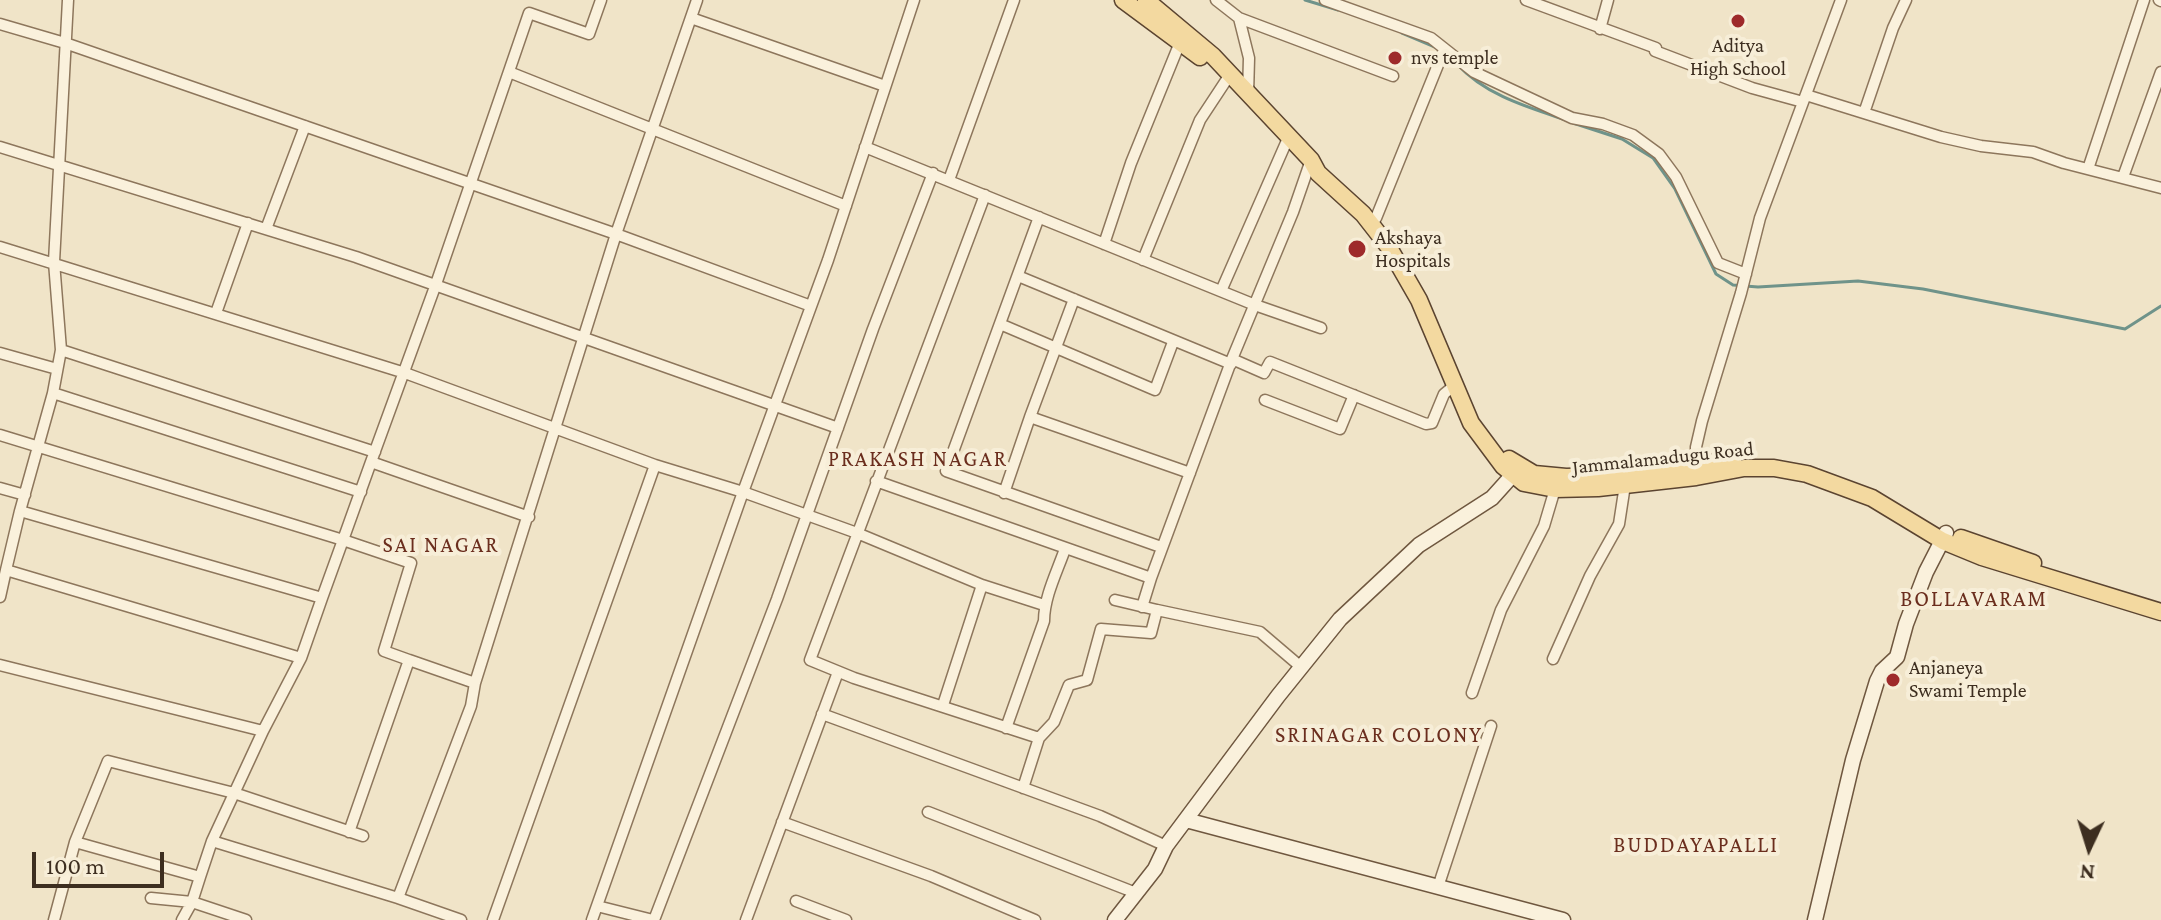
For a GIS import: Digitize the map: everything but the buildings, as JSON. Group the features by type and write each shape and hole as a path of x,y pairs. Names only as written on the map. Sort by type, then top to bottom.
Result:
{"main road":[{"path":"1123,0 1182,36"},
{"path":"1146,0 1363,214 1388,246 1419,300 1471,423 1516,471 1548,477 1606,481 1696,470 1753,458 1882,490 1914,519 1944,537 2161,612"},
{"path":"1227,79 1248,95 1287,140"},
{"path":"1312,166 1323,167 1376,218 1403,251 1423,288 1479,419 1516,471"},
{"name":"Jammalamadugu Road","path":"1516,471 1524,483 1555,489 1606,481 1625,485 1696,470"},
{"path":"1115,920 1155,869 1166,846 1340,619 1419,545 1492,498 1516,471"},
{"path":"1815,920 1853,760 1877,681 1882,671 1897,657 1926,572 1944,537"},
{"path":"2117,595 2161,601"},
{"path":"1186,820 1563,920"}],"street":[{"path":"0,597 53,393 61,350 54,262 68,0"},
{"path":"182,920 192,902 212,841 301,658 405,373 529,13 589,34 601,0"},
{"path":"398,898 471,706 475,683 616,234 697,0"},
{"path":"592,920 846,206 914,0"},
{"path":"949,180 1014,0"},
{"path":"1216,0 1239,18 1393,76"},
{"path":"1325,0 1431,38 1474,72 1507,90 1572,118 1603,124 1633,135 1659,154 1682,189 1718,263 1744,282"},
{"path":"1526,0 1656,48 1655,51 1752,88 1864,113 1941,137 1981,146 2033,152 2161,188"},
{"path":"1600,29 1608,0"},
{"path":"1696,470 1702,421 1760,218 1841,0"},
{"path":"1864,113 1893,28 1906,0"},
{"path":"2088,169 2144,0"},
{"path":"691,18 885,86"},
{"path":"1239,18 1249,58 1248,95"},
{"path":"0,24 65,43 470,183 811,306"},
{"path":"1104,244 1131,163 1182,36"},
{"path":"1376,218 1444,50"},
{"path":"509,72 846,206"},
{"path":"2123,177 2161,72"},
{"path":"1143,260 1200,120 1227,79"},
{"path":"266,229 305,126"},
{"path":"1221,291 1287,140"},
{"path":"0,147 436,284 584,340 838,428"},
{"path":"865,147 1255,305 1321,328"},
{"path":"1142,607 1161,547 1231,361 1312,166"},
{"path":"597,906 654,920 933,173"},
{"path":"985,195 810,660 1039,738"},
{"path":"1039,217 946,471 1161,547"},
{"path":"216,313 248,223"},
{"path":"0,247 405,373 655,465 743,492 857,533 982,585 1044,605"},
{"path":"1018,276 1173,342 1264,373 1270,362 1431,424 1444,394 1455,385"},
{"path":"1004,493 1074,299"},
{"path":"1000,324 1155,390 1173,342"},
{"path":"61,350 373,457 529,517"},
{"path":"0,353 57,369"},
{"path":"53,393 361,492"},
{"path":"1265,400 1340,429 1354,395"},
{"path":"1030,417 1190,473"},
{"path":"0,435 411,563 384,651 475,683"},
{"path":"493,920 655,465"},
{"path":"876,481 1151,578"},
{"path":"1553,659 1590,576 1619,524 1625,485"},
{"path":"0,488 25,495"},
{"path":"1472,693 1501,610 1544,526 1555,489"},
{"path":"20,511 322,598"},
{"path":"1006,728 1044,621 1044,605 1065,549"},
{"path":"6,570 301,658"},
{"path":"943,705 982,585"},
{"path":"1115,600 1260,632 1301,667"},
{"path":"1023,788 1039,738 1054,722 1069,685 1087,680 1101,629 1151,633 1157,610"},
{"path":"349,832 409,660"},
{"path":"0,665 263,731"},
{"path":"746,920 838,672"},
{"path":"822,714 1100,816 1166,846"},
{"path":"1438,887 1491,726"},
{"path":"54,920 75,842 108,761 234,793 363,836"},
{"path":"928,812 1136,893"},
{"path":"782,822 931,876 1035,920"},
{"path":"212,841 461,920"},
{"path":"75,842 200,877"},
{"path":"151,898 192,902 246,920"},
{"path":"796,901 846,920"}],"waterway":[{"path":"1305,0 1338,10"},
{"path":"1402,33 1435,47"},
{"path":"1457,64 1494,92 1566,120"},
{"path":"1573,123 1622,139 1653,158 1675,189 1716,274 1733,285 1758,287 1858,281 1923,289 2125,329 2161,306"}],"place":[{"name":"Aditya High School","path":"1738,21"},
{"name":"nvs temple","path":"1395,58"},
{"name":"Akshaya Hospitals","path":"1357,249"},
{"name":"Anjaneya Swami Temple","path":"1893,680"}],"district":[{"name":"PRAKASH NAGAR","path":"918,459"},
{"name":"SAI NAGAR","path":"441,545"},
{"name":"BOLLAVARAM","path":"1974,599"},
{"name":"SRINAGAR COLONY","path":"1379,735"},
{"name":"BUDDAYAPALLI","path":"1696,845"}]}
